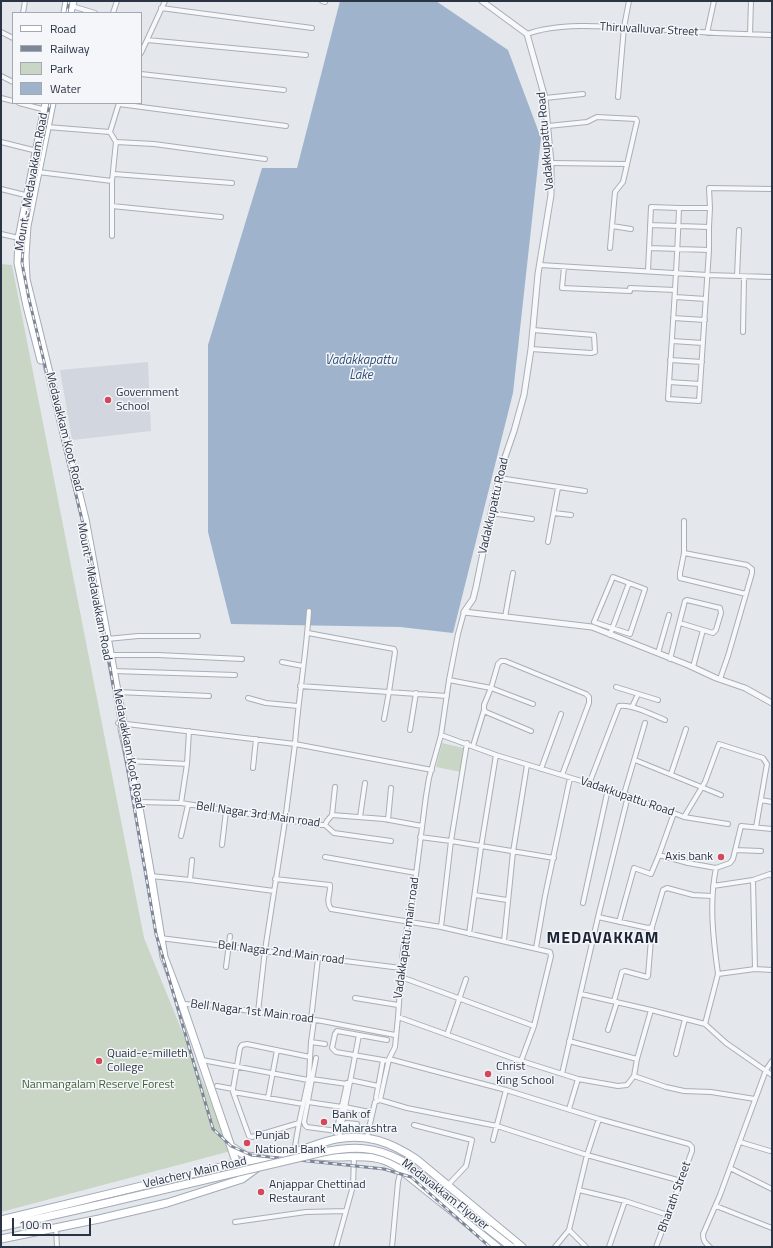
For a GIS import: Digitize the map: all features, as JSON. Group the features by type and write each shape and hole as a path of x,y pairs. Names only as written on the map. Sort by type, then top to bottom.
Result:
{"main road":[{"path":"30,197 38,172 47,127 47,108"},
{"name":"Mount - Medavakkam Road","path":"47,108 37,151 30,197 19,238 18,263 20,279 48,383 90,557 121,725"},
{"name":"Medavakkam Koot Road","path":"30,197 25,266 26,279 85,519 111,655 121,725 138,802 164,957 202,1060 242,1179"},
{"name":"Velachery Main Road","path":"1,1220 237,1163 294,1152 337,1139 368,1137 391,1145 416,1159 522,1247"},
{"path":"386,1160 391,1145"},
{"path":"232,1147 246,1156 276,1156"},
{"name":"Medavakkam Flyover","path":"1,1227 323,1152 340,1149 368,1149 384,1152 402,1161 512,1247"},
{"name":"Velachery Main Road","path":"1,1239 167,1203 242,1179 260,1166 291,1157 354,1156 373,1157 386,1160 402,1170 493,1246"}],"street":[{"path":"22,12 25,1"},
{"path":"113,12 117,1"},
{"path":"142,51 165,1"},
{"path":"482,1 527,34"},
{"path":"618,97 624,28 629,1"},
{"path":"707,32 714,1"},
{"path":"750,34 751,1"},
{"path":"71,5 92,12"},
{"path":"161,8 312,28"},
{"name":"Thiruvalluvar Street","path":"527,34 540,29 569,27 772,35"},
{"path":"1,32 12,38"},
{"name":"Vadakkupattu Road","path":"527,34 545,98 551,163 551,194 540,265 531,349 524,395 499,478 473,599 464,612 458,634 441,734 496,755 626,795 674,814 728,824"},
{"path":"147,40 306,55"},
{"path":"142,74 284,90"},
{"path":"1,76 12,82"},
{"path":"545,98 583,94"},
{"path":"1,98 12,101"},
{"path":"25,104 47,108"},
{"path":"112,236 112,181 114,174 116,142 110,132 119,104 286,126"},
{"path":"548,126 587,122 597,117 636,119 637,121 622,182 615,192 610,248"},
{"path":"47,127 110,132"},
{"path":"1,142 37,151"},
{"path":"116,142 154,144 266,159"},
{"path":"551,163 627,164"},
{"path":"38,172 112,181"},
{"path":"114,174 232,183"},
{"path":"679,208 678,249 668,399 699,401 708,275 710,208 709,188 772,189"},
{"path":"1,189 30,197"},
{"path":"112,206 221,217"},
{"path":"648,271 651,206 710,208"},
{"path":"650,225 709,227"},
{"path":"612,226 632,229"},
{"path":"738,276 739,230"},
{"path":"1,234 19,238"},
{"path":"649,248 709,250"},
{"path":"540,265 772,278"},
{"path":"564,267 562,288 630,291 630,288 675,290"},
{"path":"743,332 744,277"},
{"path":"675,297 706,299"},
{"path":"673,318 705,320"},
{"path":"531,349 595,352 594,335 533,330"},
{"path":"672,341 703,343"},
{"path":"670,360 702,362"},
{"path":"669,382 700,384"},
{"path":"499,478 585,491"},
{"path":"548,542 558,488"},
{"path":"491,513 532,519"},
{"path":"554,513 572,515"},
{"path":"684,521 684,553 680,578 746,594"},
{"path":"684,553 747,565 752,569 728,656 720,679"},
{"path":"505,617 513,574"},
{"path":"593,625 613,577 645,589 628,642"},
{"path":"610,635 629,583"},
{"path":"670,659 684,603 688,600 720,608 721,613 716,632 703,630 680,623"},
{"path":"258,1012 265,950 285,821 295,744 300,686 308,633 309,611"},
{"path":"464,612 593,625 630,634"},
{"path":"658,653 668,614"},
{"path":"593,625 610,635 745,688 772,703"},
{"path":"693,667 703,630"},
{"path":"308,633 394,649 395,652 384,719"},
{"path":"107,639 138,636 198,636"},
{"path":"111,655 158,655 242,659"},
{"path":"473,746 498,664 501,661 505,661 586,694 589,698 589,703 562,775"},
{"path":"282,662 303,666"},
{"path":"113,671 235,675"},
{"path":"449,680 491,688 533,704"},
{"path":"300,686 447,696"},
{"path":"616,687 658,700"},
{"path":"117,692 209,696"},
{"path":"410,730 416,694"},
{"path":"632,707 638,694"},
{"path":"248,698 266,703 298,706"},
{"path":"589,784 619,706 624,705 632,707 665,720"},
{"path":"484,710 531,731"},
{"path":"541,769 561,714"},
{"path":"562,1074 626,795 645,723"},
{"path":"121,725 189,731 295,744 432,770"},
{"path":"671,774 686,729"},
{"path":"181,803 187,764 189,731"},
{"name":"Vadakkapattu main road","path":"368,1137 375,1102 378,1099 389,1060 395,1047 400,978 426,796 441,734"},
{"path":"253,768 256,739"},
{"path":"441,927 451,841 467,743"},
{"path":"684,816 703,787 712,768 719,744 763,758 767,764 772,766"},
{"path":"469,934 481,846 496,755"},
{"path":"635,760 721,795"},
{"path":"129,761 187,764"},
{"path":"756,827 767,764"},
{"path":"504,941 513,852 527,765"},
{"path":"536,948 545,896 570,778"},
{"path":"360,817 364,783"},
{"path":"332,816 335,787"},
{"path":"388,820 392,788"},
{"path":"583,903 608,789"},
{"path":"760,800 772,802"},
{"name":"Bell Nagar 3rd Main road","path":"138,802 181,803 285,821 325,826 326,821 332,816 388,820 422,826"},
{"path":"181,836 188,805"},
{"path":"222,845 226,811"},
{"path":"619,922 634,868 651,874 674,814"},
{"path":"325,826 334,833 390,841"},
{"path":"659,855 688,863 716,868 730,863 733,859 741,826 772,829"},
{"path":"420,837 554,858"},
{"path":"735,850 761,851"},
{"path":"325,857 416,873"},
{"path":"190,880 192,860"},
{"path":"705,1024 718,974 712,932 712,896 716,868"},
{"path":"713,886 753,880 770,874 772,876"},
{"path":"151,876 274,891"},
{"path":"275,879 330,885 328,903 331,909 441,927 550,952 551,956 534,1026 521,1061"},
{"path":"753,880 755,969"},
{"path":"608,1030 622,972 625,971 648,976 652,927 663,890 667,888 693,895 712,896"},
{"path":"474,895 507,900"},
{"path":"598,917 648,928 652,927"},
{"path":"226,967 230,936"},
{"name":"Bell Nagar 2nd Main road","path":"160,938 402,968"},
{"path":"318,958 312,1020 310,1079 304,1125 307,1127 337,1131"},
{"path":"718,974 755,969 772,970"},
{"path":"400,978 534,1026"},
{"path":"447,1035 466,979"},
{"path":"581,994 705,1024 726,1043 772,1075"},
{"path":"355,998 398,1005"},
{"name":"Bell Nagar 1st Main road","path":"182,1004 208,1005 322,1021 396,1035"},
{"path":"398,1017 562,1074 578,1079 618,1086 627,1084 634,1076 650,1010"},
{"path":"676,1054 685,1019"},
{"path":"387,1040 337,1031 332,1048 334,1050 355,1055 389,1060 506,1090 599,1120 587,1155 569,1230 555,1247"},
{"path":"337,1139 337,1131 350,1080 359,1035"},
{"path":"569,1041 637,1059"},
{"path":"311,1042 325,1044"},
{"path":"299,1123 252,1137 249,1136 233,1091 240,1048 242,1045 247,1044 310,1057"},
{"path":"268,1098 277,1050"},
{"path":"294,1152 303,1104 316,1058"},
{"path":"202,1060 273,1074 347,1084"},
{"path":"383,1060 378,1086 378,1099 407,1108 497,1126 587,1155 681,1181"},
{"path":"337,1139 342,1125 343,1107 352,1061"},
{"path":"710,1247 705,1244 703,1234 716,1206 766,1070 772,1061"},
{"path":"634,1076 666,1088 684,1091 711,1092 755,1099"},
{"path":"569,1110 578,1079"},
{"path":"350,1080 378,1086"},
{"path":"217,1086 233,1091 303,1104"},
{"path":"493,1140 506,1090"},
{"path":"308,1102 369,1112"},
{"name":"Bharath Street","path":"599,1120 689,1144 692,1147 656,1247"},
{"path":"342,1125 347,1123 357,1124"},
{"path":"414,1125 472,1140 466,1166 448,1185"},
{"path":"740,1142 770,1151"},
{"path":"336,1247 353,1186 354,1156"},
{"path":"730,1168 772,1189"},
{"path":"392,1247 398,1182 402,1170"},
{"path":"579,1190 625,1201 668,1216"},
{"path":"609,1247 625,1201"},
{"path":"716,1206 772,1228"},
{"path":"235,1222 306,1212 346,1211"},
{"path":"493,1246 497,1226"},
{"path":"56,1228 57,1247"},
{"path":"569,1230 586,1247"}],"shaded area":[{"name":"Government School","path":"148,362 151,431 72,440 60,370"}],"green space":[{"name":"Nanmangalam Reserve Forest","path":"1,264 12,265 144,938 231,1151 1,1212"},
{"path":"442,743 463,748 461,772 436,767"}],"water":[{"name":"Vadakkapattu Lake","path":"340,1 436,1 508,50 541,138 513,393 453,633 400,627 231,624 208,532 208,345 262,168 297,168"}],"railway":[{"path":"67,12 69,1"},
{"path":"50,104 24,236 22,263 29,299 91,557 156,934 213,1129 231,1146 251,1155 384,1169 411,1177 490,1247"}],"place":[{"name":"Government School","path":"108,400"},
{"name":"Axis bank","path":"721,857"},
{"name":"Quaid-e-milleth College","path":"99,1061"},
{"name":"Christ King School","path":"488,1074"},
{"name":"Bank of Maharashtra","path":"324,1122"},
{"name":"Punjab National Bank","path":"247,1143"},
{"name":"Anjappar Chettinad Restaurant","path":"261,1192"}],"district":[{"name":"MEDAVAKKAM","path":"603,939"}]}
